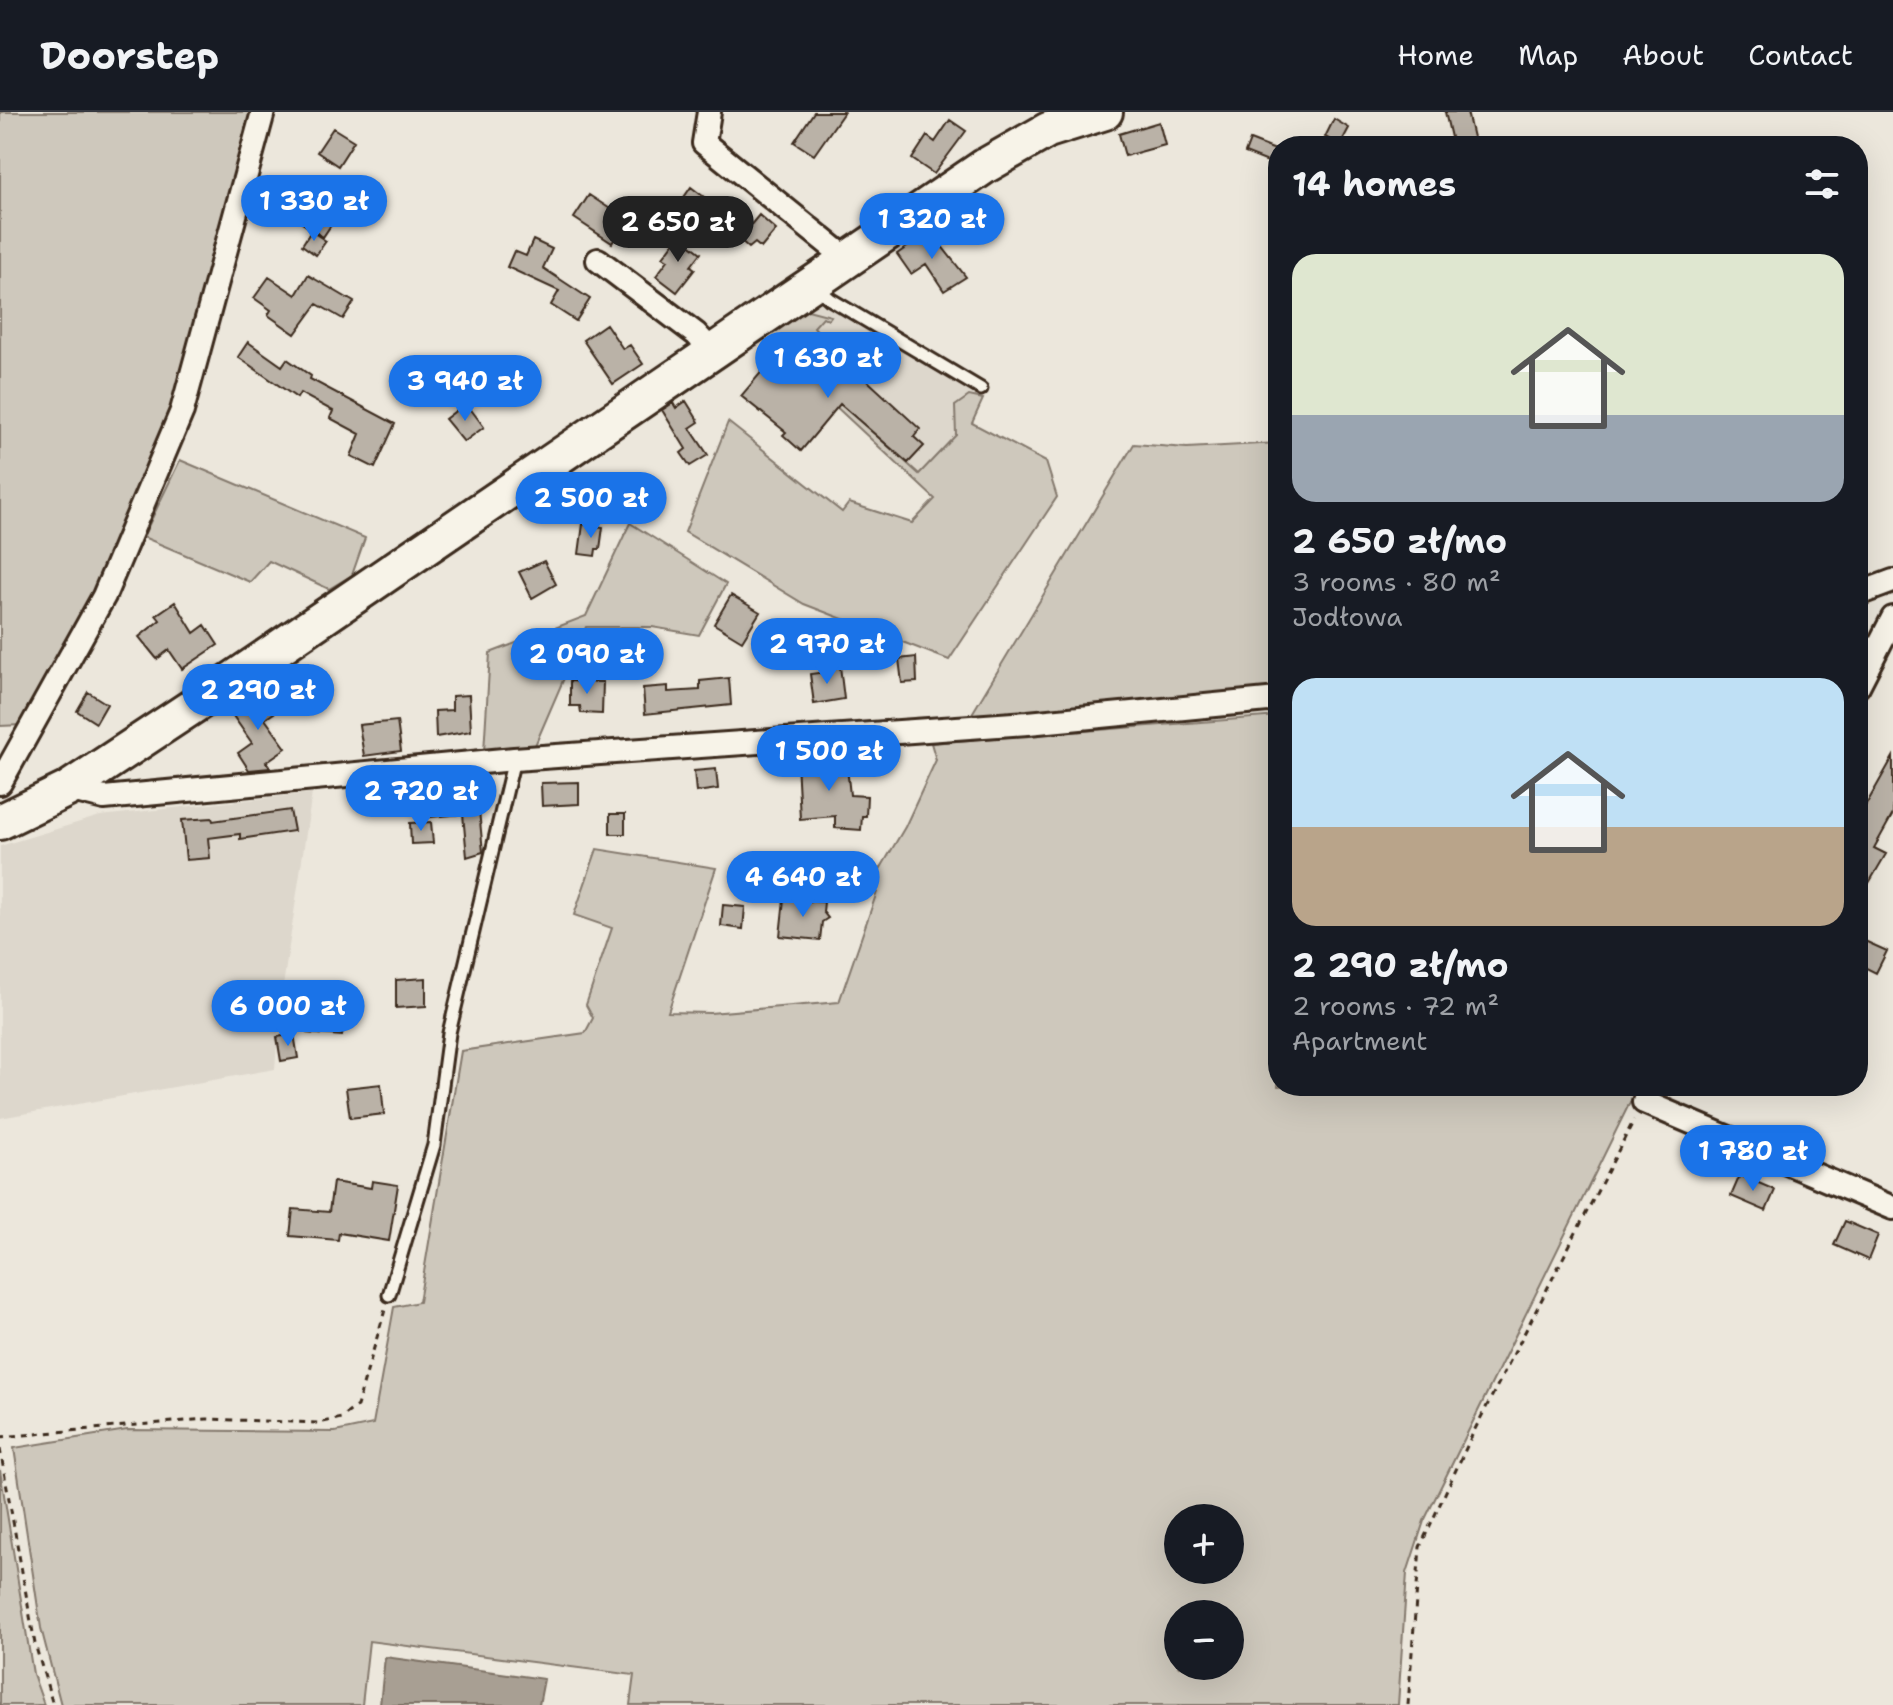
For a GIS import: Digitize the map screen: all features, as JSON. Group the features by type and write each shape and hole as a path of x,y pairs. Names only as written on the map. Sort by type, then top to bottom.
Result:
{"main road":[{"path":"0,822 68,789 985,166 1048,130 1105,112"}],"street":[{"path":"0,783 104,596 182,411 263,112"},
{"path":"709,112 704,143 846,258"},
{"path":"598,260 696,334 712,351"},
{"path":"1868,590 1893,581"},
{"path":"1868,667 1893,618"},
{"path":"68,789 104,798 514,759 1028,723 1268,700"},
{"path":"1652,1096 1893,1208"}],"lane":[{"path":"811,282 830,299 981,389"},
{"path":"389,1295 434,1145 449,1033 514,759"}],"path":[{"path":"1408,1705 1420,1547 1474,1431 1647,1096"},
{"path":"0,1437 207,1419 319,1423 341,1418 357,1406 389,1295"},
{"path":"0,1449 35,1644 53,1705"}],"shaded area":[{"path":"0,112 265,112 202,346 133,519 22,725 0,726"},
{"path":"817,301 983,399 935,499 762,337"},
{"path":"804,309 831,316 828,320 823,317 814,327 819,333 794,361 919,474 956,435 955,406 969,396 983,399 972,423 1046,462 1057,497 949,660 804,604 685,532 728,422 842,512 849,503 912,523 935,499 758,334"},
{"path":"1134,444 1187,448 1268,444 1268,689 970,717"},
{"path":"180,460 365,538 352,575 329,589 269,561 250,582 143,537"},
{"path":"630,523 726,584 699,635 652,627 586,627 533,750 484,752 490,653 586,616"},
{"path":"1268,717 1268,1096 1633,1096 1424,1521 1407,1573 1398,1705 630,1705 634,1675 369,1641 362,1705 61,1705 41,1628 14,1448 127,1430 335,1432 373,1424 394,1307 419,1302 461,1051 585,1033 593,1018 586,1005 612,928 574,915 597,849 716,868 668,1012 710,1013 839,1002 877,892 869,888 905,827 936,760 931,743"},
{"path":"312,793 280,1006 275,1069 0,1118 0,846 100,816"},
{"path":"0,1470 33,1674 44,1705 0,1705"},
{"path":"385,1657 544,1679 539,1705 380,1705"}],"building":[{"path":"814,112 844,112 814,155 794,142"},
{"path":"1445,112 1467,112 1473,136 1451,136"},
{"path":"1334,119 1349,128 1345,136 1326,136"},
{"path":"950,120 966,131 934,174 912,159 927,136 935,142"},
{"path":"1159,122 1165,145 1125,156 1119,134"},
{"path":"333,128 354,141 338,166 317,152"},
{"path":"1250,140 1268,147 1268,162 1245,153"},
{"path":"295,186 337,216 323,237 280,208"},
{"path":"691,187 717,207 704,225 678,206"},
{"path":"589,195 627,220 612,243 574,218"},
{"path":"759,215 776,230 761,248 755,243 749,248 739,239"},
{"path":"311,231 326,241 316,255 302,245"},
{"path":"930,231 966,277 944,291 926,264 911,274 897,254"},
{"path":"679,236 701,253 691,266 695,269 677,292 656,276 668,260 663,257"},
{"path":"533,240 552,249 543,268 590,299 576,321 551,305 559,291 507,267 514,251 526,256"},
{"path":"308,275 354,302 343,319 317,304 295,334 268,315 271,310 254,298 269,277 296,295"},
{"path":"606,324 623,349 630,345 643,364 613,384 583,340"},
{"path":"818,335 920,429 914,437 924,446 908,463 840,404 801,451 783,435 786,432 741,396 769,363 782,373"},
{"path":"248,342 282,366 287,359 311,376 310,379 395,424 375,468 351,456 360,434 330,418 333,411 300,393 297,398 238,357"},
{"path":"686,401 699,422 690,428 708,455 690,466 681,453 686,449 662,410 673,403 676,408"},
{"path":"466,403 484,427 464,442 445,419"},
{"path":"583,524 603,527 600,549 596,549 595,556 579,554"},
{"path":"544,561 556,584 532,598 519,572"},
{"path":"731,595 760,612 742,641 714,624"},
{"path":"175,602 194,633 205,625 218,645 182,669 169,650 157,659 139,637 160,620 156,615"},
{"path":"916,657 917,682 902,683 899,659"},
{"path":"840,666 844,699 814,704 810,674 826,672 826,667"},
{"path":"729,678 731,705 645,714 643,688 668,686 668,692 700,690 700,681"},
{"path":"570,681 603,682 602,714 581,713 580,706 570,706"},
{"path":"263,691 277,711 265,719 286,748 266,762 270,768 249,770 238,753 252,743 231,713"},
{"path":"88,692 107,704 96,723 77,711"},
{"path":"469,695 471,731 436,737 435,711 452,710 452,696"},
{"path":"397,721 401,751 364,756 359,725"},
{"path":"1893,757 1893,814 1874,848 1886,854 1869,883 1868,882 1868,801"},
{"path":"846,758 850,795 867,796 866,816 862,816 861,830 835,828 835,816 800,819 797,761"},
{"path":"716,769 718,789 696,792 694,771"},
{"path":"579,782 579,804 542,806 541,783"},
{"path":"477,789 483,852 467,857 463,814 419,818 416,795"},
{"path":"290,810 294,831 240,839 240,834 208,838 210,858 186,860 182,820 212,818 213,821"},
{"path":"610,814 625,814 625,834 610,834"},
{"path":"431,822 433,843 411,844 410,823"},
{"path":"784,899 824,902 823,912 828,918 822,922 820,940 780,936"},
{"path":"723,905 745,907 743,929 721,926"},
{"path":"1868,942 1887,951 1876,973 1868,969"},
{"path":"426,978 426,1006 396,1008 396,980"},
{"path":"310,1004 345,1009 342,1036 307,1033"},
{"path":"294,1034 298,1058 281,1061 277,1037"},
{"path":"381,1084 384,1114 350,1118 346,1088"},
{"path":"1740,1175 1775,1190 1766,1211 1731,1196"},
{"path":"372,1181 398,1185 389,1241 339,1233 338,1240 290,1236 293,1209 329,1212 333,1182 371,1188"},
{"path":"1845,1221 1878,1235 1868,1260 1834,1245"}]}
